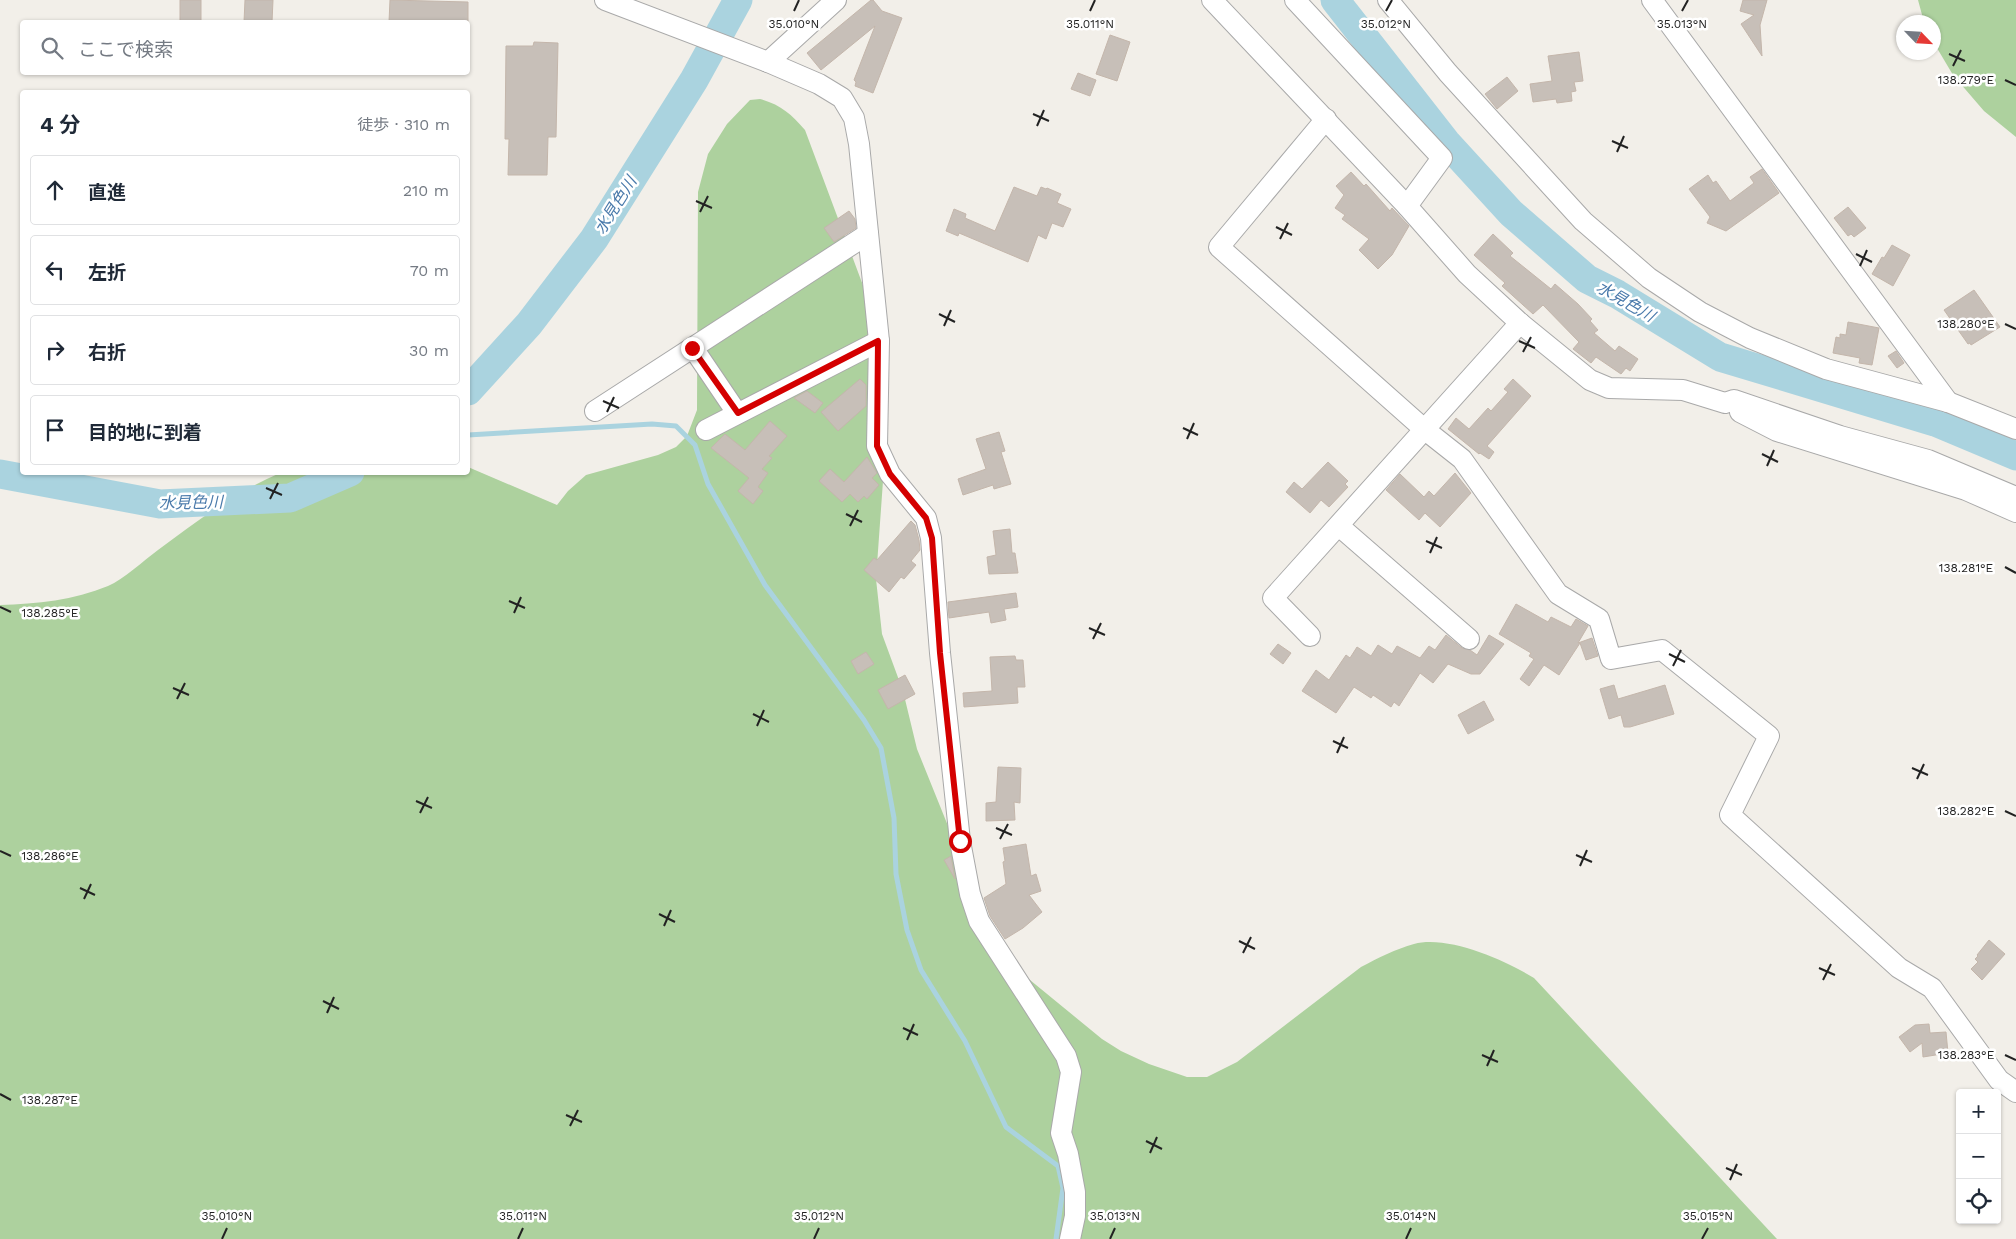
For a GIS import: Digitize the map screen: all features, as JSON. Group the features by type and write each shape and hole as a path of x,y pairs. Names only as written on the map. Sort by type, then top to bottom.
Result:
{"street":[{"path":"605,0 819,84 842,98 854,118 868,234 878,341 877,446 890,474 926,518 932,538 940,653 960,841 970,894 979,921 1066,1056 1071,1072 1061,1133 1068,1154 1075,1192 1075,1216 1070,1239"},
{"path":"759,59 836,0"},
{"path":"1212,0 1326,119 1468,274 1520,322 1590,380 1610,388 1682,390 1725,403 1777,431 1966,490 2016,512"},
{"path":"1388,0 1448,73 1583,221 1650,278 1700,312 1750,338 1826,369 1948,402 2016,429"},
{"path":"1652,0 1948,402"},
{"path":"1304,3 1442,158 1407,206"},
{"path":"1326,119 1219,247 1424,429 1462,459 1558,594 1599,619 1611,659 1662,650 1769,736 1730,815 1899,968 1932,988 1999,1080 2016,1092"},
{"path":"595,412 868,234"},
{"path":"1310,636 1273,598 1520,322"},
{"path":"706,430 878,341"},
{"path":"692,348 738,413"},
{"path":"1725,403 1734,400 1840,436 1928,460 2016,497"},
{"path":"1339,526 1469,639"}],"green space":[{"path":"1918,0 2016,0 2016,137 1984,111 1953,75 1941,55 1941,15 1922,15"},
{"path":"760,99 774,104 795,119 805,130 883,339 883,481 876,579 882,634 903,691 917,749 994,940 1019,971 1102,1039 1121,1051 1149,1064 1187,1077 1207,1077 1237,1062 1361,967 1380,957 1407,946 1428,942 1459,946 1476,951 1508,964 1534,978 1777,1239 0,1239 0,605 28,604 55,600 82,595 108,586 217,508 276,475 470,475 470,468 557,505 568,491 586,475 658,455 676,447 687,436 697,410 698,192 708,154 727,124 750,100"}],"building":[{"path":"180,0 201,0 201,20 180,20"},
{"path":"245,0 273,0 272,20 244,20"},
{"path":"390,0 468,2 468,20 389,20"},
{"path":"871,0 882,11 902,18 873,93 855,86 856,82 854,80 875,26 821,70 807,53"},
{"path":"1743,0 1767,0 1760,25 1762,56 1741,24 1754,15 1740,11"},
{"path":"1110,35 1130,42 1117,81 1096,74"},
{"path":"534,42 558,43 556,137 548,137 547,175 508,175 509,139 505,139 506,46 533,46"},
{"path":"1579,52 1583,81 1574,82 1576,91 1571,92 1572,101 1557,103 1556,99 1533,102 1530,84 1552,81 1548,56"},
{"path":"1078,73 1096,80 1090,96 1071,89"},
{"path":"1507,77 1518,91 1497,109 1485,94"},
{"path":"1762,169 1779,193 1726,231 1707,223 1710,217 1689,189 1708,175 1713,183 1716,181 1730,201 1754,183 1750,177"},
{"path":"1351,172 1364,186 1366,184 1390,211 1392,208 1409,226 1392,255 1378,269 1359,250 1369,239 1342,219 1345,215 1335,208 1344,195 1336,186"},
{"path":"1014,187 1037,196 1041,187 1047,188 1061,194 1057,203 1071,209 1063,227 1052,223 1046,239 1038,235 1028,262 959,233 958,236 946,231 954,209 966,214 965,218 995,231"},
{"path":"1848,207 1866,228 1854,237 1851,234 1848,236 1834,218"},
{"path":"849,211 855,219 856,228 834,242 824,228"},
{"path":"1493,234 1513,253 1510,256 1551,289 1555,284 1578,304 1592,319 1590,321 1598,330 1594,333 1615,351 1619,346 1638,359 1630,371 1626,368 1621,374 1596,357 1591,363 1573,349 1579,342 1543,305 1533,314 1502,286 1505,283 1474,255"},
{"path":"1892,245 1910,255 1893,286 1872,274"},
{"path":"1974,290 2000,327 1971,345 1970,343 1968,344 1944,310"},
{"path":"1848,322 1879,328 1872,365 1859,363 1860,358 1833,353 1836,337 1840,338 1840,334 1846,335"},
{"path":"1896,351 1904,363 1897,368 1888,356"},
{"path":"860,379 866,385 866,406 838,431 821,412"},
{"path":"1513,379 1531,396 1487,446 1494,452 1489,459 1479,454 1448,429 1456,418 1469,429 1488,408 1491,411 1508,392 1504,389"},
{"path":"807,391 823,403 815,413 794,398"},
{"path":"770,421 787,436 769,456 772,458 762,469 768,473 758,487 763,491 753,504 738,491 749,478 711,448 725,434 745,450"},
{"path":"999,432 1005,451 1001,452 1011,484 994,489 993,485 963,495 958,479 986,469 976,439"},
{"path":"867,457 877,473 872,478 879,485 867,499 864,496 858,502 850,494 842,502 819,481 830,469 844,482"},
{"path":"1328,462 1348,481 1345,484 1348,487 1329,507 1321,500 1310,513 1286,492 1294,482 1302,489"},
{"path":"1455,473 1471,493 1440,527 1425,513 1419,520 1386,490 1400,474 1424,497 1429,491 1434,496"},
{"path":"911,521 915,525 919,540 920,550 911,561 916,565 904,579 901,577 889,592 864,570 874,558 877,560"},
{"path":"1010,529 1012,553 1015,553 1018,573 989,574 987,557 996,555 993,531"},
{"path":"1016,593 1018,607 1004,609 1006,620 991,623 989,612 949,618 948,602"},
{"path":"1516,604 1548,622 1551,617 1571,627 1576,619 1588,626 1578,643 1592,638 1598,656 1586,660 1580,643 1559,675 1544,665 1529,686 1520,679 1534,659 1529,656 1531,653 1499,634"},
{"path":"1446,635 1462,648 1470,650 1477,655 1489,635 1504,644 1480,674 1471,674 1448,664 1433,683 1420,673 1399,706 1394,702 1391,707 1373,695 1371,698 1354,687 1336,713 1302,691 1316,670 1329,680 1346,655 1350,658 1357,647 1371,656 1378,645 1392,654 1397,646 1420,658 1429,646 1435,650"},
{"path":"1278,644 1291,653 1283,664 1270,654"},
{"path":"866,652 874,664 858,674 851,661"},
{"path":"1015,656 1016,660 1023,660 1025,687 1017,687 1018,703 964,707 963,693 992,691 990,657"},
{"path":"905,675 915,694 888,709 878,690"},
{"path":"1614,685 1618,699 1665,685 1674,714 1630,727 1624,727 1621,715 1609,719 1600,689"},
{"path":"1484,701 1494,720 1468,734 1458,715"},
{"path":"998,767 1021,768 1020,803 1014,802 1015,820 986,821 986,803 996,802"},
{"path":"1026,844 1031,876 1036,874 1041,891 1029,895 1042,912 1023,928 1005,939 990,916 984,898 1006,884 1003,848"},
{"path":"951,856 955,879 944,860"},
{"path":"1989,940 2005,954 1982,980 1971,969 1978,962 1975,959 1977,955"},
{"path":"1929,1024 1930,1033 1946,1032 1948,1053 1923,1057 1922,1043 1910,1052 1899,1037 1915,1025"}],"waterway":[{"name":"水見色川","path":"470,389 529,324 594,239 694,80 738,0"},
{"name":"水見色川","path":"1335,0 1446,142 1511,213 1587,279 1617,294 1720,357 1935,422 2016,456"},
{"path":"470,435 652,424 676,426 695,445 708,484 765,585 864,720 881,748 894,818 896,874 907,930 921,970 965,1041 1006,1127 1058,1166 1063,1188 1056,1239"},
{"name":"水見色川","path":"0,474 160,504 290,498 343,475"}],"route":[{"path":"692,348 738,413 878,341 877,446 890,474 926,518 932,538 940,653 960,841"}]}
